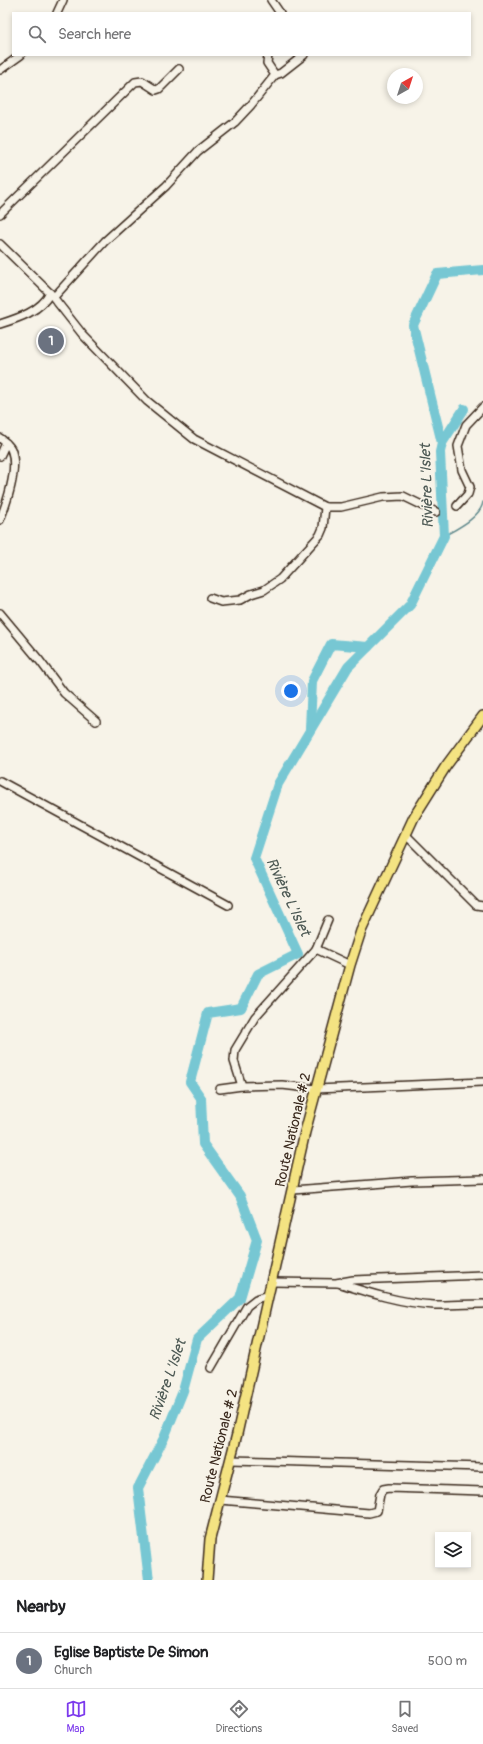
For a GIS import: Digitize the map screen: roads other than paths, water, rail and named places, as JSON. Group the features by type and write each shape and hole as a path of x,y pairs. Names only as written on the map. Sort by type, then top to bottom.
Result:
{"main road":[{"name":"Route Nationale # 2","path":"207,1580 210,1539 269,1295 305,1132 350,965 361,931 414,817 446,766 483,716"}],"street":[{"path":"57,12 63,0"},
{"path":"271,0 279,12"},
{"path":"0,70 21,56"},
{"path":"268,56 267,63 275,75"},
{"path":"0,324 37,309 105,241 166,186 198,151 234,122 251,105 275,75 281,73 303,56"},
{"path":"0,214 134,82 142,81 156,90 179,69"},
{"path":"0,244 52,295 83,335 147,401 194,439 325,507 341,507 383,497 403,496 436,512"},
{"path":"458,506 468,494 470,487 462,470 458,446 466,425 483,407"},
{"path":"0,456 3,441"},
{"path":"0,520 8,499 14,463 11,449 3,441"},
{"path":"210,598 221,602 240,600 250,594 264,590 280,579 320,535 323,528 325,507"},
{"path":"0,613 40,661 64,693 96,721"},
{"path":"0,781 228,905"},
{"path":"406,835 476,905 483,906"},
{"path":"242,1086 234,1060 235,1050 254,1017 316,949 328,920"},
{"path":"316,949 350,965"},
{"path":"220,1089 242,1086 282,1085 316,1089 483,1082"},
{"path":"293,1190 412,1181 483,1179"},
{"path":"272,1282 336,1283 353,1280 483,1275"},
{"path":"336,1283 362,1291 413,1303 434,1305 483,1304"},
{"path":"211,1368 247,1306 256,1299 269,1295"},
{"path":"230,1460 483,1467"},
{"path":"220,1500 369,1513 377,1511 380,1494 383,1489 483,1491"}],"waterway":[{"name":"Rivière L'Islet","path":"149,1580 138,1488 164,1438 183,1391 197,1339 240,1298 257,1240 240,1196 203,1144 201,1098 190,1082 208,1013 241,1008 258,974 298,954 254,858 278,784 348,667 410,605 444,536 440,452 442,443 413,325 437,274 483,270"},
{"path":"442,443 464,409"},
{"path":"444,536 473,518 478,513 483,502"},
{"path":"310,729 312,681 331,644 368,647"}],"place":[{"name":"Eglise Baptiste De Simon","path":"51,341"}]}
